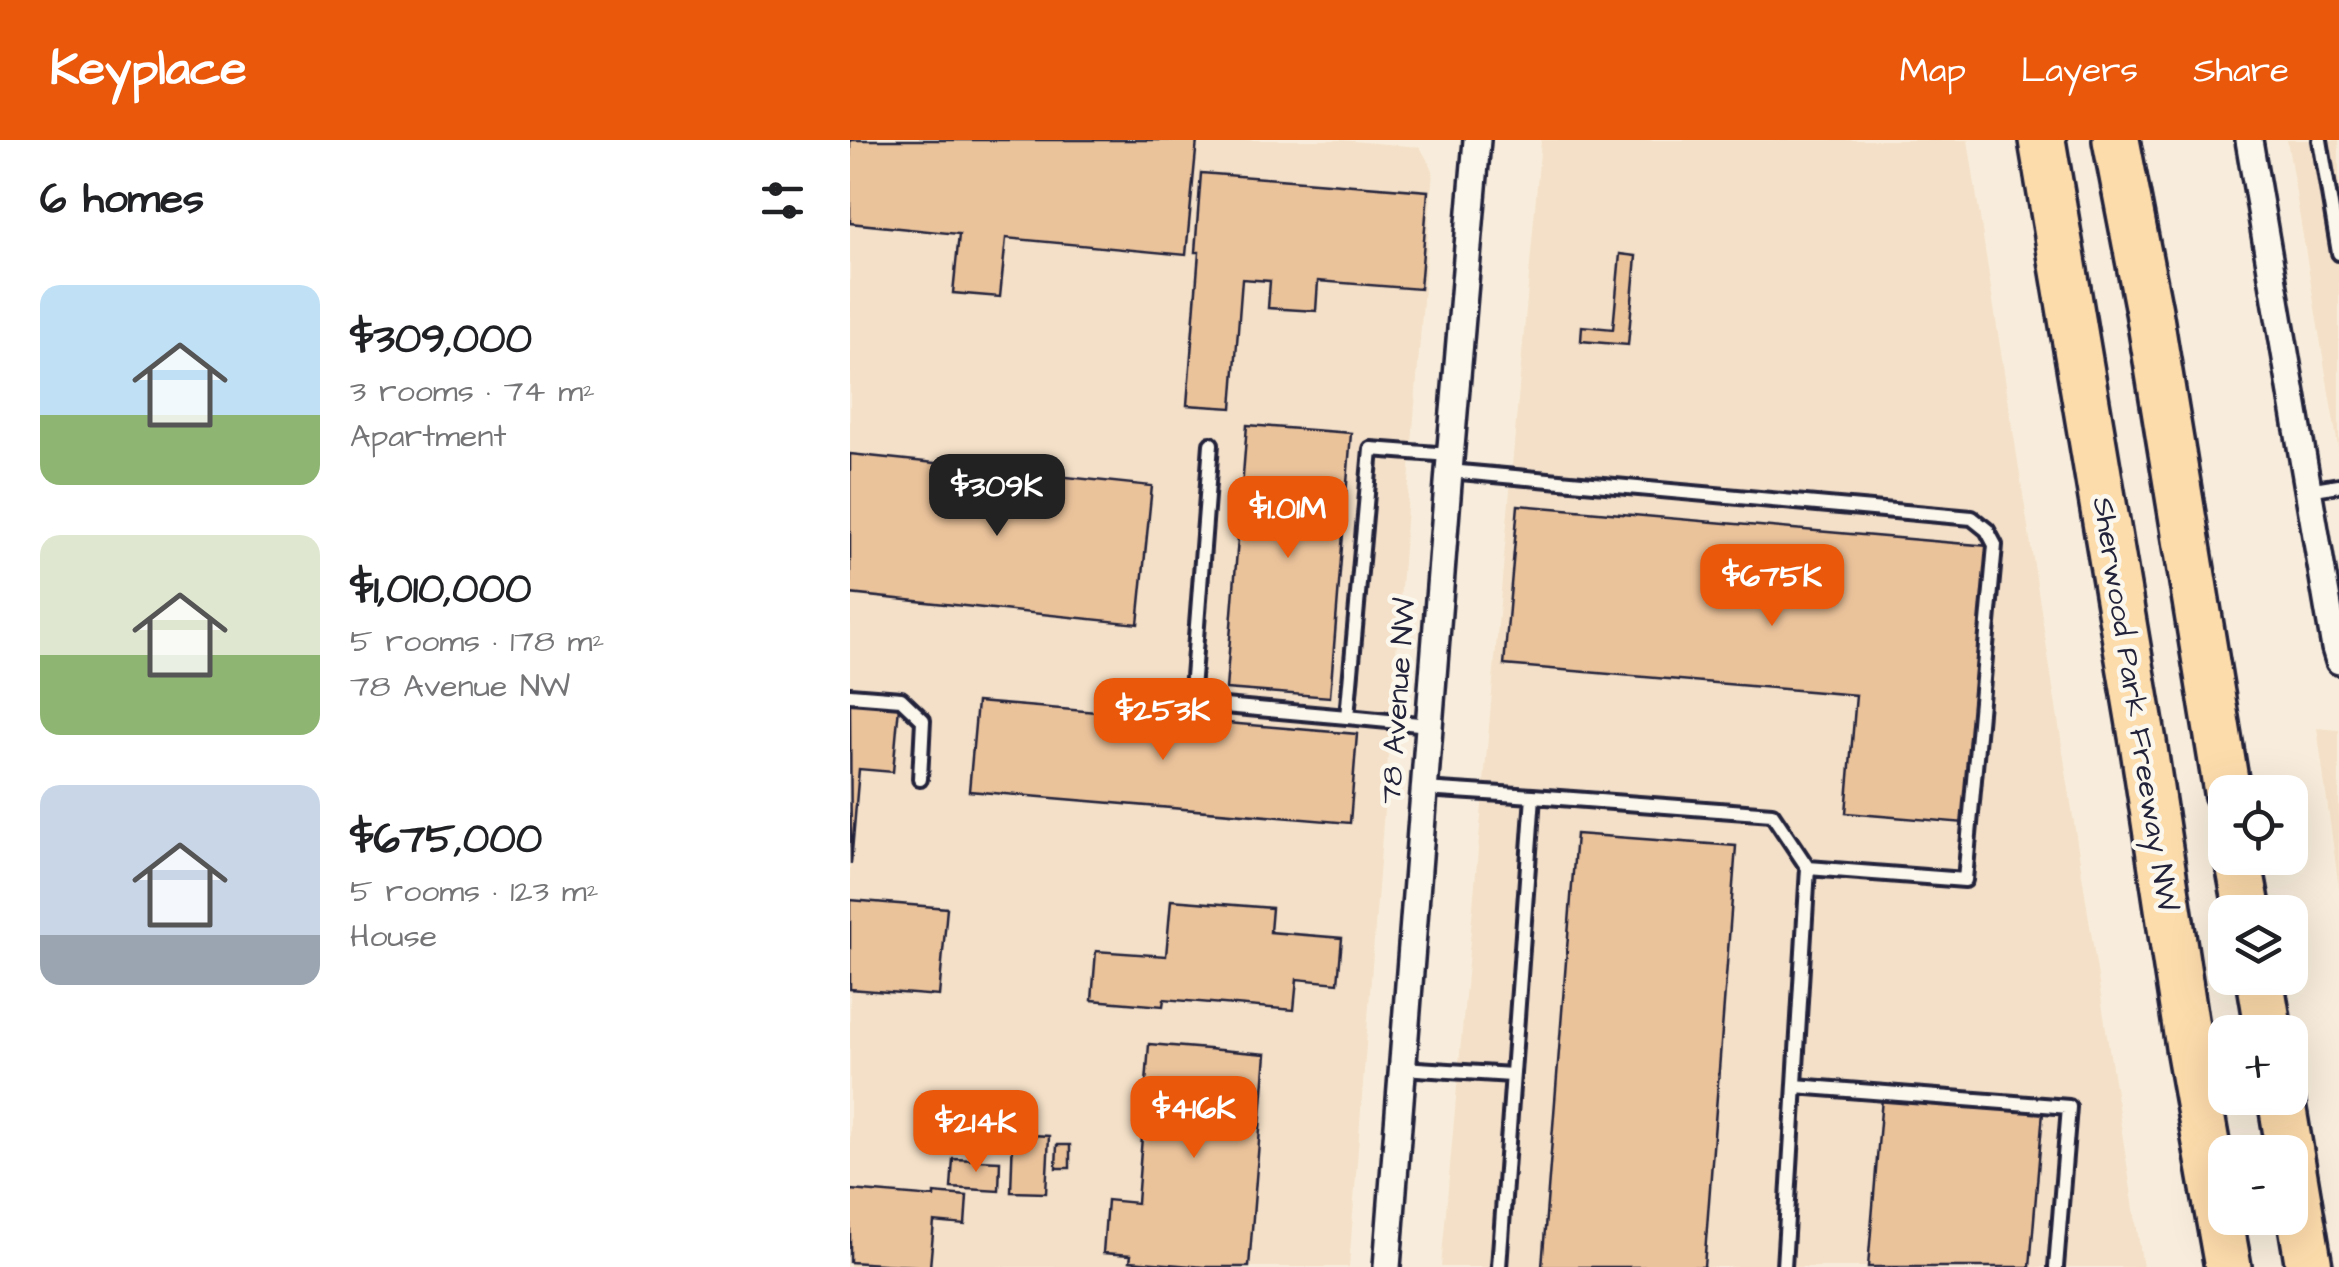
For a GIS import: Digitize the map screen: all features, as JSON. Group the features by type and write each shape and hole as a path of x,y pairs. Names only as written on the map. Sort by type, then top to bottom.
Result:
{"highway":[{"name":"Sherwood Park Freeway NW","path":"2042,140 2228,1267"},
{"path":"2116,140 2224,775"},
{"path":"2284,1115 2309,1267"}],"street":[{"name":"78 Avenue NW","path":"1387,1267 1477,140"},
{"path":"2249,140 2339,661"}],"lane":[{"path":"2320,140 2339,253"},
{"path":"1211,444 1191,703 1429,725"},
{"path":"1348,717 1371,449 1449,463 1972,518 1987,530 1995,546 1966,880 1808,868"},
{"path":"2308,490 2339,486"},
{"path":"850,695 901,699 924,720 920,779"},
{"path":"1424,789 1772,814 1808,868 1784,1267"},
{"path":"1499,1267 1532,796"},
{"path":"1402,1068 1512,1075"},
{"path":"1795,1086 2068,1108 2056,1267"}],"shaded area":[{"path":"850,140 1341,140 1420,147 1433,170 1349,1267 850,1267"},
{"path":"1541,140 1968,140 2143,1267 1441,1267"},
{"path":"2287,140 2339,140 2339,453"},
{"path":"2317,728 2339,730 2339,888"}],"building":[{"path":"850,140 1197,140 1186,255 1006,238 1000,297 953,293 959,234 850,223"},
{"path":"1201,173 1428,191 1420,289 1318,281 1316,311 1268,308 1270,281 1242,279 1232,408 1187,405"},
{"path":"1620,254 1636,256 1628,345 1581,341 1582,326 1613,329"},
{"path":"1247,425 1351,433 1330,697 1226,689"},
{"path":"850,454 1152,486 1138,624 850,594"},
{"path":"1518,505 1989,546 1965,823 1846,813 1856,695 1504,665"},
{"path":"850,702 899,706 893,772 859,769 851,864"},
{"path":"977,702 1357,734 1350,823 969,791"},
{"path":"1576,834 1736,846 1704,1267 1542,1267"},
{"path":"850,900 947,908 939,996 850,989"},
{"path":"1171,900 1272,908 1270,932 1342,938 1338,983 1297,979 1294,1010 1164,999 1163,1006 1092,1000 1096,951 1166,956"},
{"path":"1149,1044 1266,1054 1249,1267 1130,1261 1131,1255 1103,1253 1107,1200 1137,1203"},
{"path":"1882,1098 2043,1112 2030,1267 1868,1267"},
{"path":"1013,1134 1049,1136 1046,1193 1011,1192"},
{"path":"1057,1145 1070,1145 1070,1168 1056,1168"},
{"path":"953,1159 1000,1161 999,1191 951,1188"},
{"path":"850,1190 967,1196 965,1225 934,1222 930,1267 850,1262"}]}
